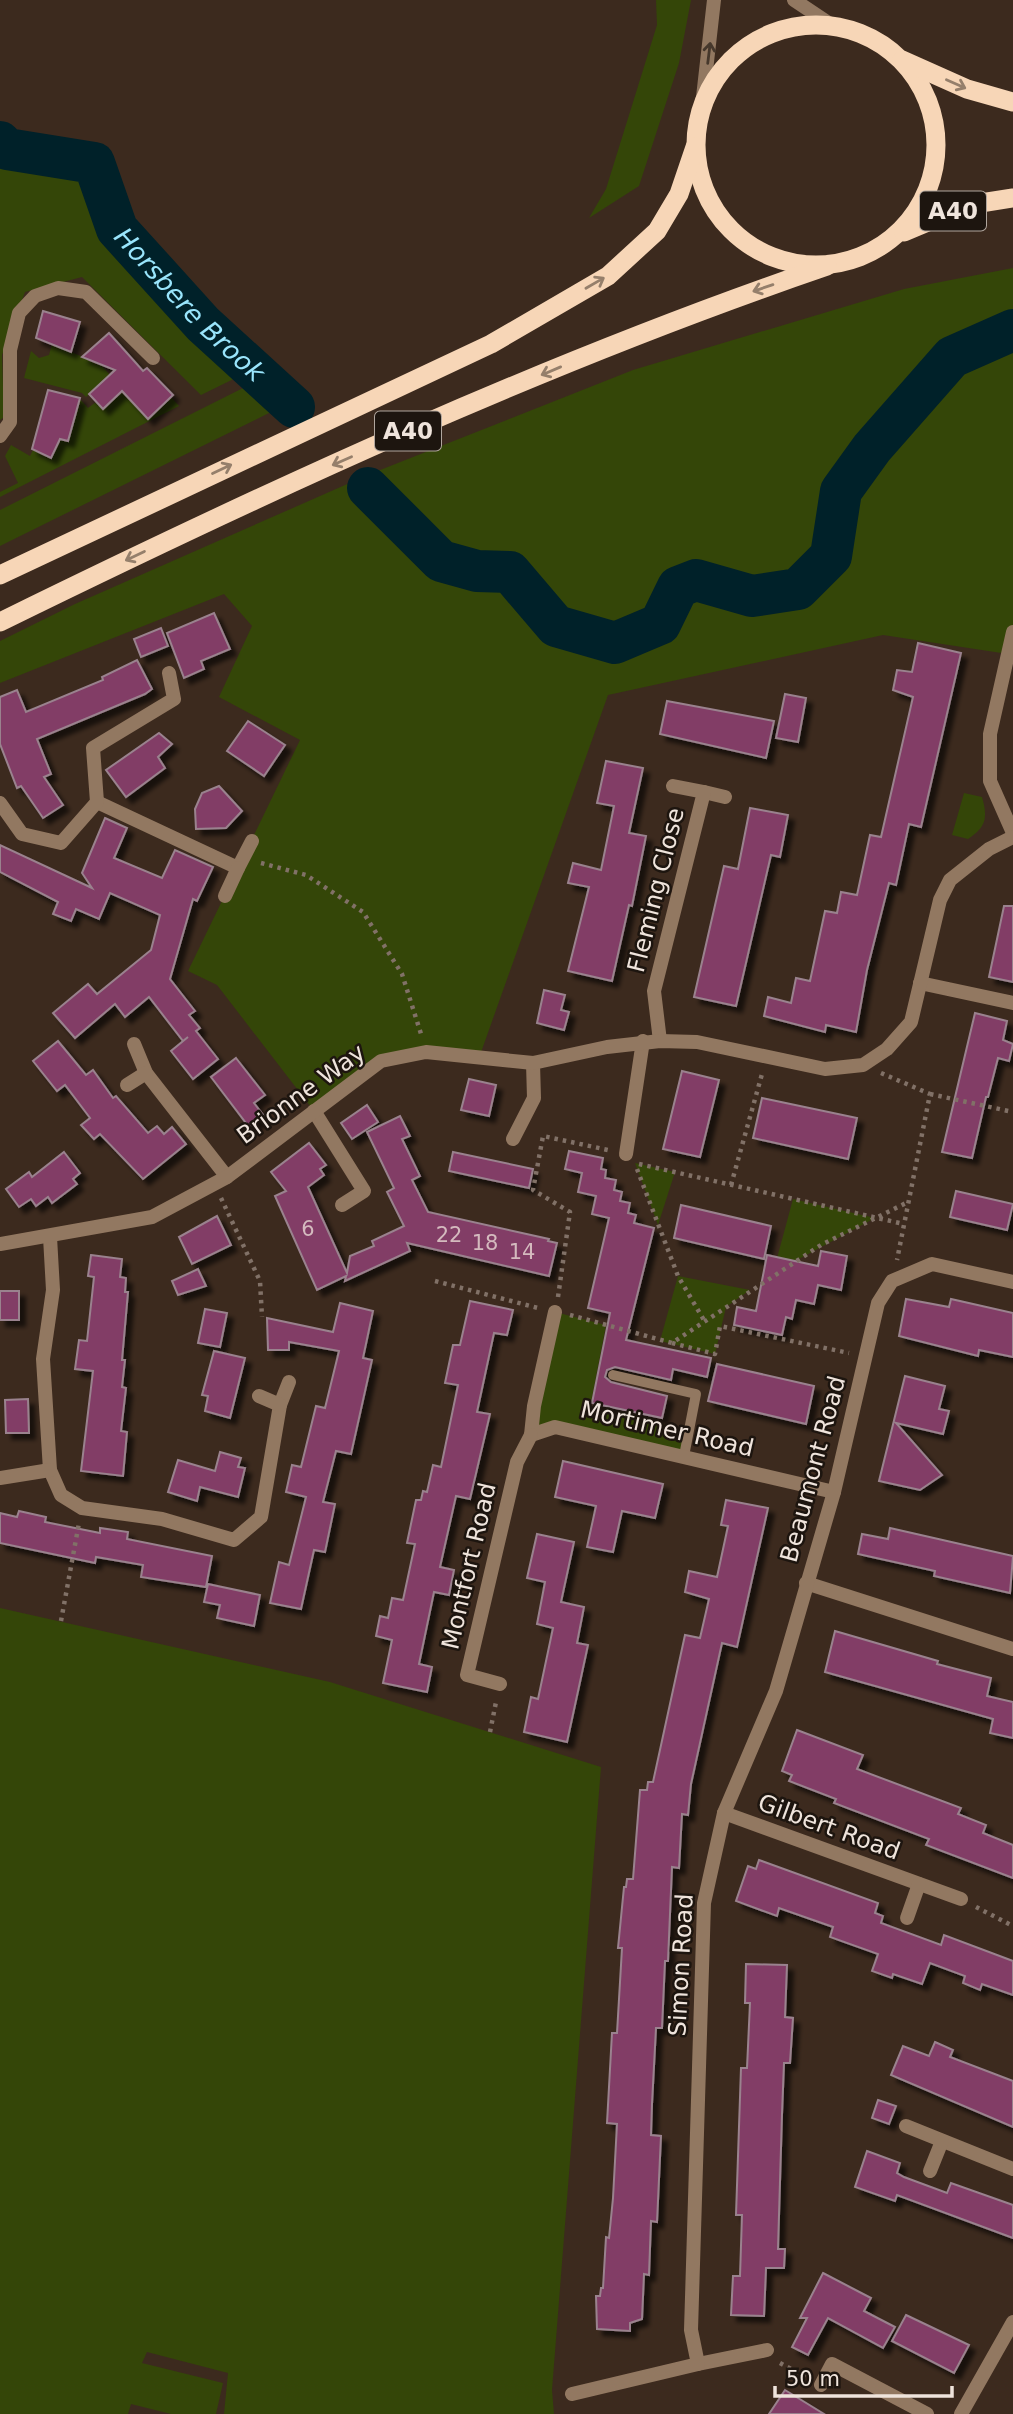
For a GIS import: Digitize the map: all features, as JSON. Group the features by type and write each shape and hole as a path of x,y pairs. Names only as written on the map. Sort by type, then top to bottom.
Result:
{"highway":[{"path":"901,59 927,96 937,133 935,171 921,206 897,236 864,257 827,266 789,263 754,248 724,224 703,188 695,147 702,106 722,70 753,42 792,27 833,26 873,38 901,59 967,89 1013,102"},
{"name":"A40","path":"0,575 491,344 608,276 657,231 679,194 695,147"},
{"name":"A40","path":"897,236 932,218 968,205 1013,198"},
{"name":"A40","path":"0,622 198,526 435,420 685,316 827,266"}],"street":[{"path":"702,106 714,0"},
{"path":"794,0 833,26"},
{"path":"0,436 10,422 10,350 19,313 35,296 58,288 86,292 153,358"},
{"path":"863,1065 887,1049 911,1022 940,900 950,880 989,849 1013,835 989,781 990,734 1013,632"},
{"path":"0,803 22,834 61,843 97,802 93,748 174,699 169,673"},
{"name":"Fleming Close","path":"673,786 725,797"},
{"name":"Fleming Close","path":"660,1041 654,991 704,792"},
{"path":"97,802 241,863"},
{"path":"225,896 251,841"},
{"path":"920,983 1013,1003"},
{"path":"626,1154 643,1041"},
{"name":"Brionne Way","path":"0,1244 152,1217 221,1181 381,1061 426,1052 533,1063 643,1041 660,1041 697,1042 825,1069 863,1065"},
{"path":"134,1044 146,1073 221,1181"},
{"path":"513,1139 534,1098 533,1063"},
{"path":"127,1085 146,1073"},
{"path":"314,1111 364,1191 342,1205"},
{"path":"50,1237 53,1290 43,1359 50,1470 61,1495 82,1508 162,1519 234,1540 261,1517 280,1405 289,1382"},
{"path":"892,1281 932,1264 1013,1282"},
{"name":"Beaumont Road","path":"892,1281 878,1303 834,1492 806,1583 1013,1649"},
{"path":"531,1436 534,1406 555,1312"},
{"path":"259,1396 280,1405"},
{"name":"Mortimer Road","path":"531,1436 555,1427 834,1492"},
{"name":"Montfort Road","path":"500,1684 467,1675 517,1462 531,1436"},
{"path":"0,1478 50,1470"},
{"name":"Simon Road","path":"698,2364 691,2330 704,1903 724,1813 776,1691 806,1583"},
{"name":"Gilbert Road","path":"724,1813 961,1899"},
{"name":"Gilbert Road","path":"907,1918 919,1884"},
{"path":"906,2126 1013,2169"},
{"path":"930,2171 942,2141"},
{"path":"961,2414 1013,2322"},
{"path":"572,2394 767,2350"},
{"path":"821,2385 832,2364 927,2414"}],"lane":[{"path":"612,1376 696,1394 684,1456"}],"path":[{"path":"241,863 306,875 363,912 402,974 426,1052"},
{"path":"731,1185 766,1057"},
{"path":"863,1065 930,1094 1013,1112"},
{"path":"892,1281 930,1094"},
{"path":"555,1312 570,1212 533,1190 543,1136 626,1154"},
{"path":"705,1322 678,1276 635,1163 904,1224"},
{"path":"221,1181 260,1281 262,1317"},
{"path":"671,1343 773,1273 908,1202"},
{"path":"435,1281 715,1354 720,1326 865,1356"},
{"path":"61,1621 82,1508"},
{"path":"490,1731 500,1684"},
{"path":"961,1899 1013,1926"},
{"path":"767,2350 776,2361 821,2385"}],"green space":[{"path":"656,0 691,0 679,63 639,186 589,218 606,189 657,25"},
{"path":"0,142 7,149 94,163 117,229 252,370 201,395 82,277 25,292 2,355 4,417 0,420"},
{"path":"1013,268 1013,632 1008,654 883,635 608,695 479,1058 426,1052 381,1061 314,1111 217,985 188,971 300,740 219,697 252,626 224,594 0,683 0,641 75,604 370,474 633,370 904,289"},
{"path":"52,344 83,357 89,351 110,375 86,397 82,393 24,378 31,351 39,358 49,355"},
{"path":"249,385 273,411 0,546 0,510"},
{"path":"122,391 171,397 179,406 0,497 0,492 18,483 5,456 11,445 30,456 33,450 51,458 60,439 68,441 61,409 65,394 78,397 88,408 96,402 103,409"},
{"path":"964,793 982,797 985,811 982,826 968,839 952,835"},
{"path":"635,1163 675,1172 658,1225"},
{"path":"793,1199 875,1218 773,1273"},
{"path":"678,1276 750,1290 726,1307 715,1354 660,1341"},
{"path":"555,1312 606,1325 590,1408 689,1430 684,1456 555,1427 531,1435"},
{"path":"0,1608 330,1682 601,1767 552,2390 554,2414 224,2414 228,2373 147,2352 142,2363 223,2383 216,2414 171,2414 131,2404 128,2414 0,2414"}],"building":[{"path":"43,311 80,322 71,352 36,338"},
{"path":"109,333 143,371 147,368 173,395 148,419 122,391 103,409 89,394 115,370 82,357"},
{"path":"48,390 80,398 68,441 60,439 51,458 32,449"},
{"path":"214,613 230,649 201,661 204,669 184,678 167,633"},
{"path":"161,628 168,646 141,657 134,639"},
{"path":"918,643 961,653 921,827 909,824 896,885 889,883 867,970 856,1032 826,1025 825,1032 764,1016 768,997 791,1003 796,978 810,981 825,911 837,913 841,892 857,895 870,835 881,837 913,697 893,690 897,670 912,672"},
{"path":"137,660 152,689 37,739 51,774 44,777 63,805 43,818 21,786 17,788 0,744 0,697 17,690 26,712 103,680 102,677"},
{"path":"785,694 806,698 798,742 776,738"},
{"path":"667,701 774,721 766,758 660,734"},
{"path":"248,721 285,745 264,776 227,751"},
{"path":"159,733 172,744 158,757 165,768 126,797 106,770"},
{"path":"606,761 643,768 629,833 646,836 632,906 629,905 612,981 568,971 589,887 568,883 573,863 601,870 614,806 597,803"},
{"path":"219,786 242,811 226,828 196,829 195,809 202,793"},
{"path":"750,808 788,815 780,857 771,855 736,1006 694,997 724,866 738,869"},
{"path":"105,818 127,828 114,858 162,878 175,850 213,867 197,901 193,899 170,979 195,1011 189,1015 200,1028 196,1031 218,1059 193,1079 171,1051 188,1037 183,1041 149,997 125,1017 115,1004 75,1038 53,1013 88,984 97,994 151,950 160,915 110,893 99,919 76,909 71,921 53,914 58,902 0,872 0,845 92,888 82,873"},
{"path":"1004,906 1013,906 1013,982 989,977"},
{"path":"544,990 565,995 561,1010 569,1012 564,1030 537,1023"},
{"path":"975,1013 1007,1021 1003,1040 1013,1044 1009,1061 998,1058 972,1158 942,1152"},
{"path":"58,1041 86,1075 93,1070 113,1098 116,1096 148,1133 157,1126 164,1134 172,1127 186,1144 143,1179 100,1134 94,1139 81,1125 90,1118 65,1085 57,1091 33,1061"},
{"path":"236,1058 265,1095 254,1103 264,1116 249,1127 211,1077"},
{"path":"682,1071 719,1080 700,1157 663,1149"},
{"path":"469,1079 496,1085 489,1116 461,1110"},
{"path":"762,1098 857,1118 848,1159 753,1138"},
{"path":"367,1105 378,1122 352,1139 341,1123"},
{"path":"400,1116 410,1136 402,1139 420,1176 412,1180 428,1212 557,1243 549,1276 407,1243 410,1251 345,1281 346,1276 317,1290 275,1196 286,1191 271,1172 309,1143 326,1165 320,1169 324,1175 308,1187 347,1273 350,1256 374,1246 372,1241 404,1226 387,1192 394,1188 367,1132"},
{"path":"569,1151 603,1158 601,1169 606,1170 605,1178 616,1180 614,1190 622,1192 620,1201 630,1203 628,1213 636,1215 634,1223 654,1228 626,1340 711,1358 707,1377 673,1369 671,1380 615,1367 607,1370 605,1377 611,1382 667,1396 662,1418 592,1403 610,1313 588,1308 609,1218 592,1214 596,1196 578,1192 582,1173 565,1169"},
{"path":"64,1152 80,1173 73,1179 77,1184 52,1203 48,1197 36,1206 31,1199 19,1207 6,1189 29,1172 32,1177"},
{"path":"453,1152 533,1169 529,1188 449,1171"},
{"path":"956,1191 1013,1204 1007,1230 950,1217"},
{"path":"681,1205 771,1226 764,1259 674,1238"},
{"path":"217,1216 231,1245 192,1264 179,1237"},
{"path":"821,1251 847,1256 841,1290 818,1285 814,1304 796,1300 792,1319 786,1317 782,1335 734,1325 737,1307 756,1311 767,1255 818,1266"},
{"path":"91,1255 122,1259 120,1277 126,1278 125,1292 128,1292 122,1387 126,1388 121,1431 127,1432 123,1476 81,1471 93,1371 75,1369 79,1340 87,1341 94,1277 88,1276"},
{"path":"198,1269 206,1286 178,1295 172,1281"},
{"path":"0,1291 19,1291 19,1320 0,1320"},
{"path":"906,1299 949,1307 951,1299 1013,1313 1013,1357 979,1350 978,1356 899,1336"},
{"path":"470,1301 513,1310 507,1335 494,1333 477,1412 490,1414 470,1499 456,1496 440,1567 454,1570 449,1595 434,1592 419,1664 432,1667 427,1692 383,1683 392,1640 376,1636 380,1616 388,1618 392,1598 403,1600 415,1544 407,1543 416,1500 421,1500 423,1491 427,1492 433,1465 441,1467 458,1385 445,1383 453,1345 460,1345"},
{"path":"340,1303 373,1311 363,1358 372,1360 351,1454 336,1451 323,1502 335,1504 325,1552 314,1550 301,1609 270,1603 279,1562 289,1565 306,1497 286,1492 292,1465 301,1467 316,1406 325,1408 339,1351 289,1342 289,1350 268,1350 267,1318 333,1332"},
{"path":"205,1309 227,1313 220,1347 198,1343"},
{"path":"214,1351 245,1358 230,1418 205,1411 208,1396 202,1395"},
{"path":"717,1364 814,1386 806,1424 708,1401"},
{"path":"905,1376 945,1386 939,1409 949,1411 943,1434 896,1423 942,1475 920,1490 879,1481"},
{"path":"28,1399 29,1433 6,1433 5,1400"},
{"path":"220,1452 241,1458 238,1467 245,1468 238,1497 200,1487 197,1501 168,1492 178,1460 215,1471"},
{"path":"563,1461 663,1484 655,1518 622,1511 613,1552 587,1547 596,1506 555,1497"},
{"path":"726,1500 768,1508 737,1647 722,1643 691,1784 688,1815 682,1814 679,1868 672,1867 662,2028 656,2028 651,2135 661,2136 657,2222 651,2221 649,2275 644,2274 642,2319 630,2323 630,2331 597,2329 596,2296 600,2296 603,2288 606,2237 609,2238 613,2198 617,2124 607,2123 612,2033 617,2033 622,1948 618,1948 624,1887 627,1879 633,1879 640,1790 647,1790 648,1782 653,1782 685,1635 700,1638 709,1599 685,1592 689,1571 717,1577 728,1526 721,1525"},
{"path":"19,1511 46,1517 45,1522 100,1533 100,1528 128,1532 127,1539 212,1556 206,1587 141,1577 143,1565 96,1557 95,1563 0,1543 0,1513 17,1517"},
{"path":"890,1528 1013,1556 1010,1593 934,1576 935,1571 858,1554 862,1534 888,1539"},
{"path":"537,1534 574,1542 561,1602 584,1607 577,1643 588,1645 567,1742 524,1732 531,1697 538,1699 553,1628 537,1624 545,1582 527,1578"},
{"path":"208,1584 260,1595 254,1626 217,1618 220,1605 204,1602"},
{"path":"835,1631 938,1661 937,1664 991,1678 987,1696 1013,1702 1013,1738 990,1733 993,1719 825,1672"},
{"path":"797,1730 863,1755 857,1769 961,1808 958,1814 986,1825 983,1833 1013,1845 1013,1878 926,1845 929,1839 834,1803 836,1799 789,1781 792,1775 782,1771"},
{"path":"759,1860 878,1903 875,1913 883,1916 881,1923 941,1945 944,1935 1013,1961 1013,1995 982,1984 980,1990 963,1983 965,1976 930,1963 922,1984 893,1974 892,1978 872,1971 878,1954 830,1937 833,1927 779,1908 777,1916 736,1901 748,1866 756,1869"},
{"path":"746,1964 787,1965 785,2017 793,2018 790,2063 784,2063 782,2114 778,2249 785,2249 784,2268 766,2268 764,2316 731,2315 733,2276 740,2276 742,2215 736,2215 741,2068 747,2068 750,2003 745,2003"},
{"path":"935,2042 953,2050 950,2057 1013,2081 1013,2127 891,2075 903,2046 929,2056"},
{"path":"878,2100 896,2106 889,2124 872,2118"},
{"path":"867,2151 900,2163 897,2173 904,2177 947,2193 951,2183 1013,2205 1013,2238 897,2195 895,2201 855,2187"},
{"path":"823,2273 871,2298 864,2311 895,2327 883,2348 828,2318 808,2355 792,2347 807,2318 800,2318"},
{"path":"906,2315 969,2345 954,2373 892,2341"},
{"path":"785,2390 824,2414 769,2414"}],"waterway":[{"name":"Horsbere Brook","path":"0,142 7,149 94,163 117,229 203,324 294,407"},
{"name":"Horsbere Brook","path":"368,488 441,561 477,571 510,572 556,626 615,643 660,624 678,587 696,580 752,596 798,589 831,556 841,491 872,448 952,357 1013,330"}]}
